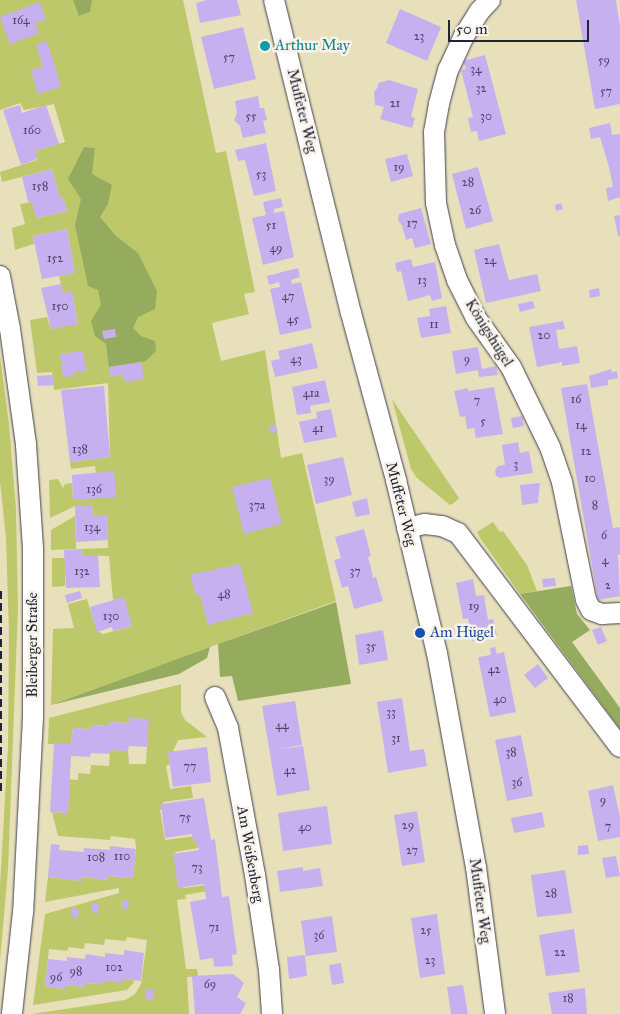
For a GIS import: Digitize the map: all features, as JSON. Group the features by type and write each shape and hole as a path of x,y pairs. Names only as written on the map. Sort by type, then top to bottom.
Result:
{"street":[{"name":"Muffeter Weg","path":"274,0 348,303 407,528 437,653 475,857 495,1014"},
{"name":"Königshügel","path":"490,0 479,12 464,36 448,70 439,104 434,132 436,203 445,246 457,280 476,318 511,367 550,447 562,482 586,600 591,610 596,612 620,613"},
{"name":"Bleiberger Straße","path":"0,276 10,329 26,445 33,550 33,716 23,912 12,1014"},
{"path":"407,528 425,524 442,526 458,533 620,747"},
{"name":"Am Weißenberg","path":"215,697 230,737 268,960 272,1014"}],"green space":[{"path":"0,0 183,0 216,153 226,151 255,292 244,294 249,314 212,323 221,361 265,350 281,458 302,453 336,601 51,705 53,629 74,628 68,604 87,599 97,631 103,634 132,626 124,598 113,600 109,556 82,555 81,549 108,548 107,515 93,515 92,506 75,506 50,518 49,480 58,479 63,488 65,484 72,483 73,499 96,473 95,466 71,469 70,462 110,457 108,383 54,390 52,372 37,373 30,320 47,317 51,329 78,323 72,292 63,293 59,276 75,273 67,229 33,236 34,244 15,250 12,228 25,224 20,204 32,202 37,218 67,211 63,198 60,198 52,169 2,182 0,172 37,160 35,151 65,142 54,104 24,110 20,103 0,110"},
{"path":"73,0 92,0 90,12 79,16"},
{"path":"84,147 95,148 92,174 112,185 108,204 100,217 116,236 138,253 157,291 155,309 138,317 133,328 141,336 155,341 156,351 146,361 109,367 106,344 95,336 91,321 101,305 98,290 88,286 75,225 81,199 68,179"},
{"path":"0,356 9,424 16,509 18,608 8,869 0,961 0,886 8,747 9,633 6,538 0,481"},
{"path":"392,399 459,498 454,503 450,505 417,478 411,469"},
{"path":"75,516 76,549 51,550 51,530"},
{"path":"493,522 500,532 503,531 527,565 537,591 520,594 480,538 477,532"},
{"path":"52,558 65,558 65,586 52,587"},
{"path":"571,586 577,614 590,630 572,642 620,708 620,729 520,594"},
{"path":"336,602 351,684 238,701 232,676 220,677 218,644"},
{"path":"210,647 207,658 179,674 51,705"},
{"path":"181,684 181,712 185,720 207,737 178,740 172,754 174,763 166,766 170,789 191,786 193,798 163,802 164,809 160,810 165,840 196,836 198,848 175,852 183,888 206,885 207,891 185,895 186,899 177,900 186,969 197,969 198,976 187,977 189,1014 32,1014 125,1000 135,994 141,984 147,940 127,937 126,941 105,939 104,945 85,943 84,949 69,947 67,951 49,949 45,986 64,989 65,985 84,987 85,983 102,984 104,981 123,979 133,980 134,982 127,990 33,1005 45,914 119,893 119,888 45,902 48,877 82,881 82,877 108,880 108,876 133,878 136,849 135,839 111,836 110,840 58,836 52,812 68,813 69,779 78,780 78,773 90,774 91,765 109,766 110,750 128,751 129,764 146,764 147,747 148,719 129,718 129,723 110,722 109,726 91,725 90,729 73,728 71,744 48,744 49,718"}],"building":[{"path":"207,0 237,0 241,15 200,23 196,3"},
{"path":"576,0 616,0 620,26 620,104 595,109"},
{"path":"40,2 46,19 35,23 39,33 10,44 0,17"},
{"path":"400,9 441,27 427,61 386,43"},
{"path":"243,27 256,79 214,89 201,37"},
{"path":"47,41 61,87 38,94 31,70 43,67 36,45"},
{"path":"485,55 506,134 479,141 477,131 471,132 468,118 473,117 461,70 466,69 463,61"},
{"path":"389,80 418,89 411,117 415,118 412,128 380,119 384,107 375,105 374,92 378,87 378,83"},
{"path":"258,96 260,108 264,108 267,120 263,121 266,133 243,138 240,126 234,120 237,113 235,101"},
{"path":"20,105 22,113 46,105 59,144 35,151 37,159 21,165 3,110"},
{"path":"610,123 612,135 620,134 620,197 608,201 606,188 613,187 609,167 600,137 591,139 589,128"},
{"path":"266,143 276,191 254,196 245,160 238,161 235,150"},
{"path":"407,154 413,176 391,182 385,159"},
{"path":"478,167 493,221 466,229 452,174"},
{"path":"52,169 60,198 63,197 67,211 36,218 32,202 28,202 22,177"},
{"path":"281,198 283,207 274,209 274,213 284,211 294,257 263,265 252,218 266,215 263,202"},
{"path":"561,203 563,209 556,211 555,205"},
{"path":"421,208 431,244 415,248 412,238 406,240 398,220 399,214"},
{"path":"620,215 620,236 618,236 614,216"},
{"path":"67,229 75,273 42,279 33,236"},
{"path":"499,244 509,280 537,274 541,291 486,303 474,250"},
{"path":"411,259 413,267 435,262 442,298 432,301 430,295 408,301 401,271 397,272 395,263"},
{"path":"298,268 300,277 291,280 292,284 301,282 312,328 280,335 270,289 280,287 279,282 269,285 267,276"},
{"path":"61,284 63,293 72,291 78,324 51,329 41,288"},
{"path":"599,288 600,296 590,298 589,290"},
{"path":"533,301 535,308 520,312 518,304"},
{"path":"446,306 451,333 421,338 417,318 430,316 429,309"},
{"path":"563,321 565,329 556,330 559,349 577,346 580,363 562,366 562,362 537,367 529,327"},
{"path":"115,329 116,337 104,339 102,331"},
{"path":"312,343 318,368 275,377 271,361 280,359 278,351"},
{"path":"478,347 482,369 496,366 498,375 479,377 478,370 456,374 452,351"},
{"path":"83,351 86,371 74,372 75,376 63,377 60,354"},
{"path":"141,362 144,379 125,382 123,375 110,377 109,367"},
{"path":"611,369 612,372 617,371 618,378 608,380 608,385 591,388 589,376"},
{"path":"52,375 54,385 38,386 37,376"},
{"path":"325,380 330,402 310,406 311,413 297,415 292,387"},
{"path":"587,384 613,528 620,527 620,555 618,555 620,596 598,600 561,388"},
{"path":"104,386 110,457 70,462 61,390"},
{"path":"494,387 503,434 476,438 474,428 467,429 465,416 460,417 454,391 468,388 468,391"},
{"path":"331,409 337,437 304,443 299,422 317,418 316,412"},
{"path":"522,416 524,426 513,428 511,418"},
{"path":"275,424 278,430 272,434 268,427"},
{"path":"518,442 520,453 529,451 533,473 500,478 496,476 495,470 498,466 505,465 502,445"},
{"path":"343,457 352,495 316,504 307,465"},
{"path":"114,471 116,497 73,500 72,475"},
{"path":"270,478 282,524 244,534 232,487"},
{"path":"540,483 538,503 522,505 520,485"},
{"path":"367,498 370,514 356,517 352,502"},
{"path":"92,505 93,515 107,515 108,540 76,542 75,506"},
{"path":"364,529 371,556 368,557 373,578 376,577 383,601 354,609 348,586 342,588 334,560 341,558 335,537"},
{"path":"81,549 82,555 98,555 100,587 66,588 64,550"},
{"path":"240,564 253,613 208,625 200,594 196,596 190,575"},
{"path":"555,578 556,586 543,587 542,579"},
{"path":"473,579 476,596 484,595 488,620 493,619 497,636 472,641 468,618 463,619 456,583"},
{"path":"80,591 82,598 67,603 65,595"},
{"path":"124,597 132,626 113,631 112,627 97,632 90,607"},
{"path":"601,627 607,641 598,645 592,630"},
{"path":"383,630 388,660 359,665 355,635"},
{"path":"495,647 497,654 504,652 516,712 490,717 478,657 491,655 490,648"},
{"path":"538,664 548,678 535,688 524,675"},
{"path":"402,698 410,751 424,749 427,766 388,773 377,702"},
{"path":"295,701 302,745 273,750 303,746 310,790 277,796 262,706"},
{"path":"129,718 149,719 147,747 129,746 128,751 110,750 110,754 91,753 90,757 71,756 68,813 50,812 54,743 71,744 73,728 90,729 91,725 109,726 110,722 129,723"},
{"path":"521,735 533,796 507,801 495,740"},
{"path":"207,747 211,782 173,787 168,752"},
{"path":"613,785 620,817 620,837 598,841 588,791"},
{"path":"204,798 211,840 215,839 222,897 229,896 237,954 232,955 233,966 214,967 213,958 200,960 190,902 206,899 204,884 178,888 173,854 199,850 197,842 193,842 192,834 165,838 161,804"},
{"path":"327,806 332,844 283,851 278,813"},
{"path":"417,811 425,862 402,866 394,815"},
{"path":"542,812 545,827 514,833 511,818"},
{"path":"51,844 60,845 59,850 84,852 84,848 110,850 110,846 136,849 133,878 108,876 108,880 82,877 82,881 48,877"},
{"path":"588,845 589,854 578,855 578,846"},
{"path":"616,856 620,876 606,878 602,858"},
{"path":"303,867 303,871 320,868 323,886 280,892 277,871"},
{"path":"565,870 572,913 537,917 531,875"},
{"path":"123,900 129,901 128,909 121,908"},
{"path":"92,903 99,904 98,913 91,912"},
{"path":"72,908 79,909 78,918 71,917"},
{"path":"437,914 445,974 420,978 411,918"},
{"path":"332,916 337,952 306,956 301,921"},
{"path":"574,929 580,972 546,976 539,935"},
{"path":"124,950 144,953 141,981 123,979 122,983 104,981 103,984 85,983 84,987 65,985 65,989 45,986 48,959 67,961 67,957 85,959 86,954 105,957 105,953 124,955"},
{"path":"305,955 307,976 289,979 287,957"},
{"path":"341,963 344,983 332,985 329,965"},
{"path":"233,974 244,983 237,997 246,1003 240,1014 195,1014 192,976"},
{"path":"463,985 468,1014 451,1014 447,987"},
{"path":"585,988 587,1014 552,1014 548,993"},
{"path":"154,989 154,999 146,1000 145,990"}],"railway":[{"path":"0,591 0,795"}],"place":[{"name":"Arthur May","path":"265,46"},
{"name":"Am Hügel","path":"420,633"}]}
